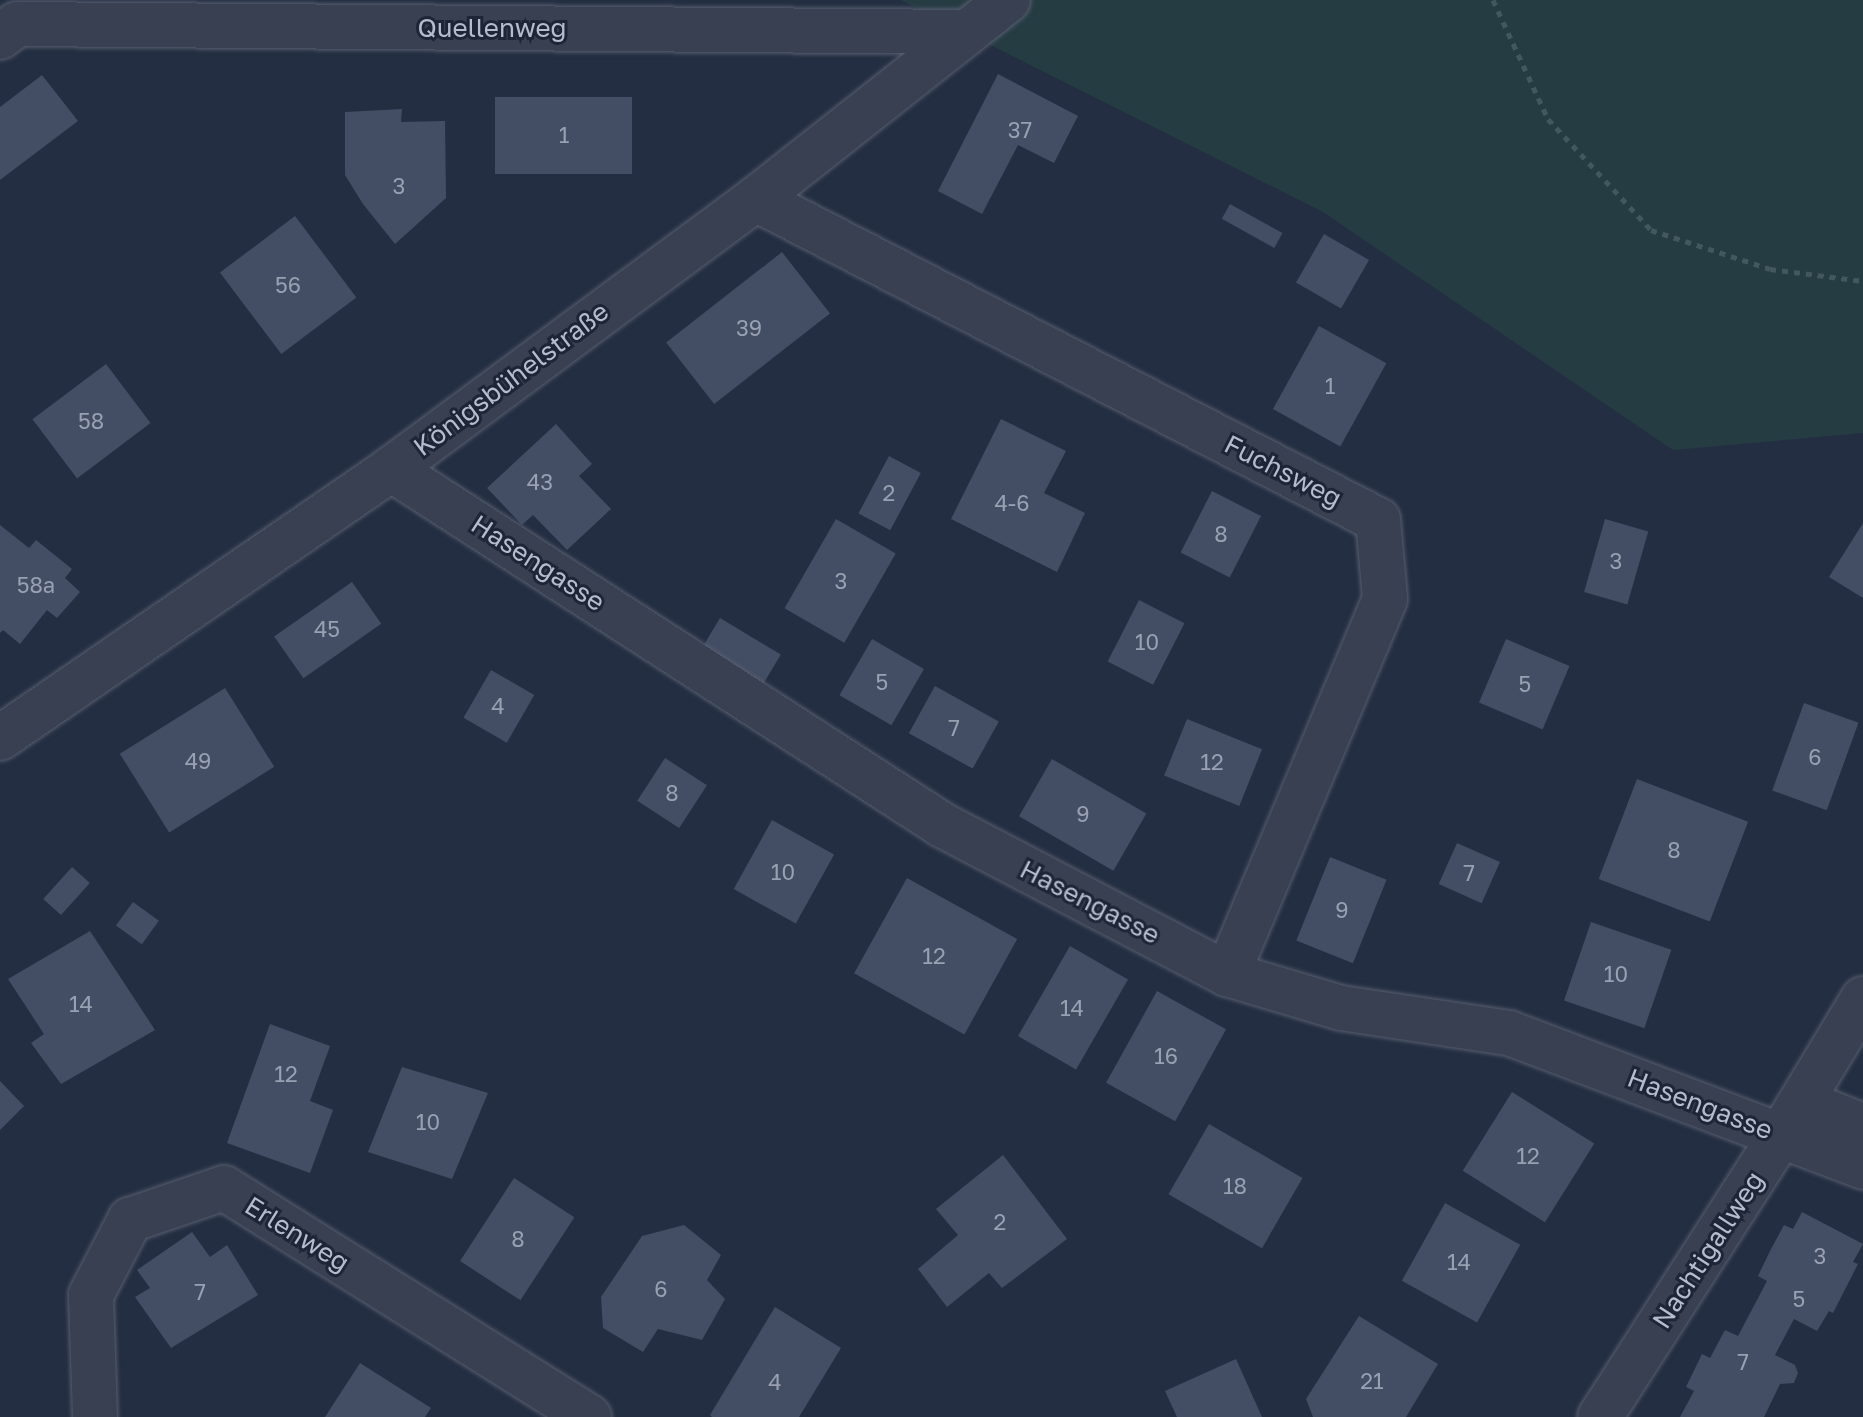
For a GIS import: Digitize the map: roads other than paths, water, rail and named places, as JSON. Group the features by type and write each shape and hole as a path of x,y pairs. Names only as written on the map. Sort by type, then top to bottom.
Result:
{"street":[{"name":"Königsbühelstraße","path":"0,738 391,469 756,199 1008,0"},
{"name":"Quellenweg","path":"6,22 966,32"},
{"name":"Fuchsweg","path":"756,199 1378,520 1385,599 1227,974"},
{"name":"Hasengasse","path":"391,469 944,826 1227,974 1341,1008 1509,1033 1792,1119 1863,1167"},
{"name":"Nachtigallweg","path":"1600,1417 1792,1119 1863,999"},
{"path":"1792,1119 1863,1126"},
{"name":"Erlenweg","path":"95,1417 91,1295 130,1220 224,1188 589,1417"}]}
